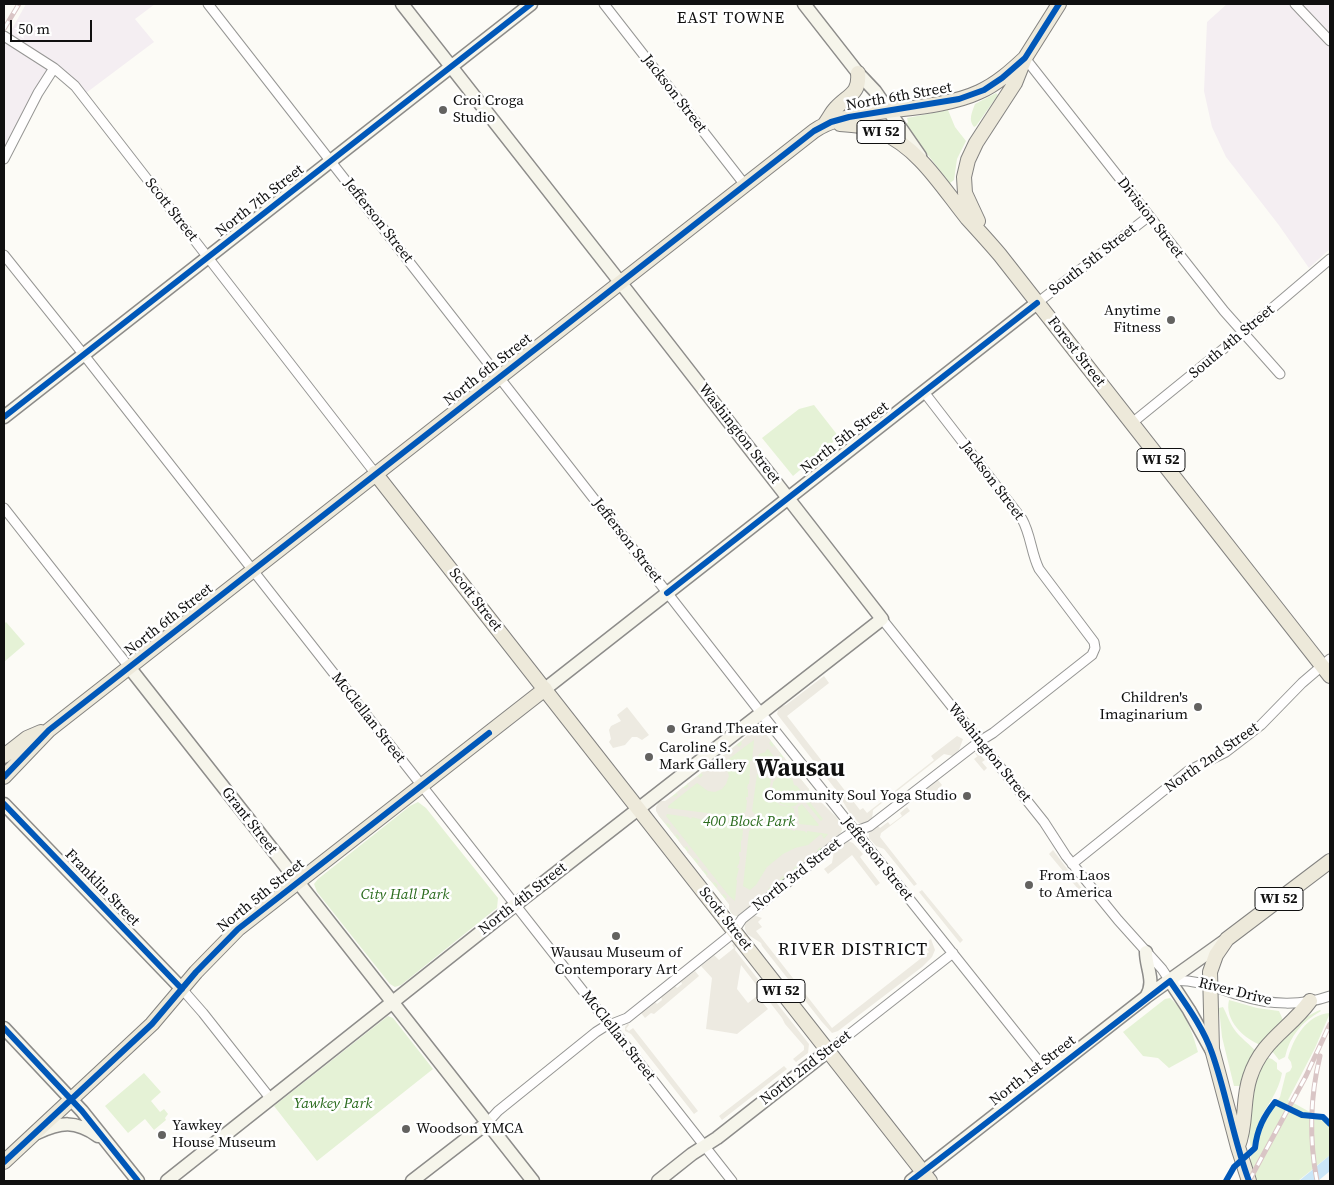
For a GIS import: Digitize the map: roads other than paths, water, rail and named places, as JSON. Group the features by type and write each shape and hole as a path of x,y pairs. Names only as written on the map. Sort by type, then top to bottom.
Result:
{"main road":[{"path":"1000,255 968,202 964,185 968,160 974,146 1015,83 1025,58 1058,4"},
{"name":"North 6th Street","path":"4,777 49,730 807,136 824,125 849,117 942,102 972,95 995,83 1025,58"},
{"path":"824,125 835,109 855,90 858,84 858,73"},
{"name":"WI 52","path":"824,125 858,126 881,132 905,147 926,166"},
{"name":"Forest Street","path":"926,166 1000,255 1328,667"},
{"name":"Scott Street","path":"375,473 927,1177"},
{"name":"North 5th Street","path":"4,1162 152,1024 227,939 297,882 545,689"},
{"path":"4,756 27,738 49,730"},
{"name":"North 1st Street","path":"1228,939 1330,861"},
{"name":"WI 52","path":"1228,939 1214,959 1210,972 1212,1053 1249,1181"},
{"path":"1238,1147 1244,1126 1247,1086 1255,1064 1269,1042 1310,1001"}],"street":[{"name":"Jefferson Street","path":"208,4 854,832 1049,1074"},
{"name":"Washington Street","path":"402,4 882,619 1044,822 1072,864 1170,980"},
{"name":"North 7th Street","path":"4,417 531,4"},
{"name":"Jackson Street","path":"604,4 745,185"},
{"name":"Forest Street","path":"804,4 858,73 872,87 926,166"},
{"path":"1296,4 1330,41"},
{"name":"Scott Street","path":"4,36 54,68 75,86 375,473"},
{"name":"Division Street","path":"1025,58 1148,217 1243,333 1280,374"},
{"path":"4,159 38,93 54,68"},
{"name":"South 5th Street","path":"1038,303 1148,217"},
{"name":"McClellan Street","path":"4,254 732,1181"},
{"name":"South 4th Street","path":"1132,423 1330,259"},
{"name":"North 5th Street","path":"545,689 1038,303"},
{"name":"Jackson Street","path":"924,392 1022,519 1040,569 1092,638 1095,645 1094,652"},
{"name":"Grant Street","path":"4,508 533,1181"},
{"name":"North 4th Street","path":"167,1181 515,905 882,619"},
{"name":"North 3rd Street","path":"412,1181 487,1123 498,1111 582,1043 609,1025 627,1018 734,931 743,918 837,843 854,832 870,826 980,741 991,735 1087,660 1094,652"},
{"name":"North 2nd Street","path":"1072,864 1188,771 1226,752 1261,725 1302,683 1328,667"},
{"name":"Franklin Street","path":"4,804 182,989 270,1098"},
{"name":"North 1st Street","path":"911,1181 927,1177 1049,1074 1146,997 1228,939"},
{"path":"1146,952 1151,979 1150,990 1146,997"},
{"name":"North 2nd Street","path":"658,1181 692,1154 705,1147 953,953"},
{"path":"1170,980 1190,1010 1212,1053"},
{"name":"River Drive","path":"1170,980 1185,980 1264,1002 1310,1001 1330,996"},
{"path":"4,1028 72,1099 138,1181"},
{"path":"34,1135 58,1125 75,1125 91,1131 108,1143"}],"water":[{"path":"1330,1155 1330,1171 1318,1181 1299,1181"}],"railway":[{"path":"4,29 19,4"},
{"path":"1249,1181 1306,1076 1330,1024"},
{"path":"1317,1181 1314,1165 1312,1118 1314,1087 1320,1056"}],"place":[{"name":"Croi Croga Studio","path":"443,110"},
{"name":"Anytime Fitness","path":"1171,320"},
{"name":"Children's Imaginarium","path":"1198,707"},
{"name":"Grand Theater","path":"671,729"},
{"name":"Caroline S. Mark Gallery","path":"649,757"},
{"name":"Community Soul Yoga Studio","path":"967,796"},
{"name":"From Laos to America","path":"1029,885"},
{"name":"Wausau Museum of Contemporary Art","path":"616,936"},
{"name":"Woodson YMCA","path":"406,1129"},
{"name":"Yawkey House Museum","path":"162,1135"}],"district":[{"name":"EAST TOWNE","path":"731,19"},
{"name":"Wausau","path":"800,770"},
{"name":"RIVER DISTRICT","path":"853,950"}],"park label":[{"name":"400 Block Park","path":"749,822"},
{"name":"City Hall Park","path":"405,895"},
{"name":"Yawkey Park","path":"333,1104"}]}
